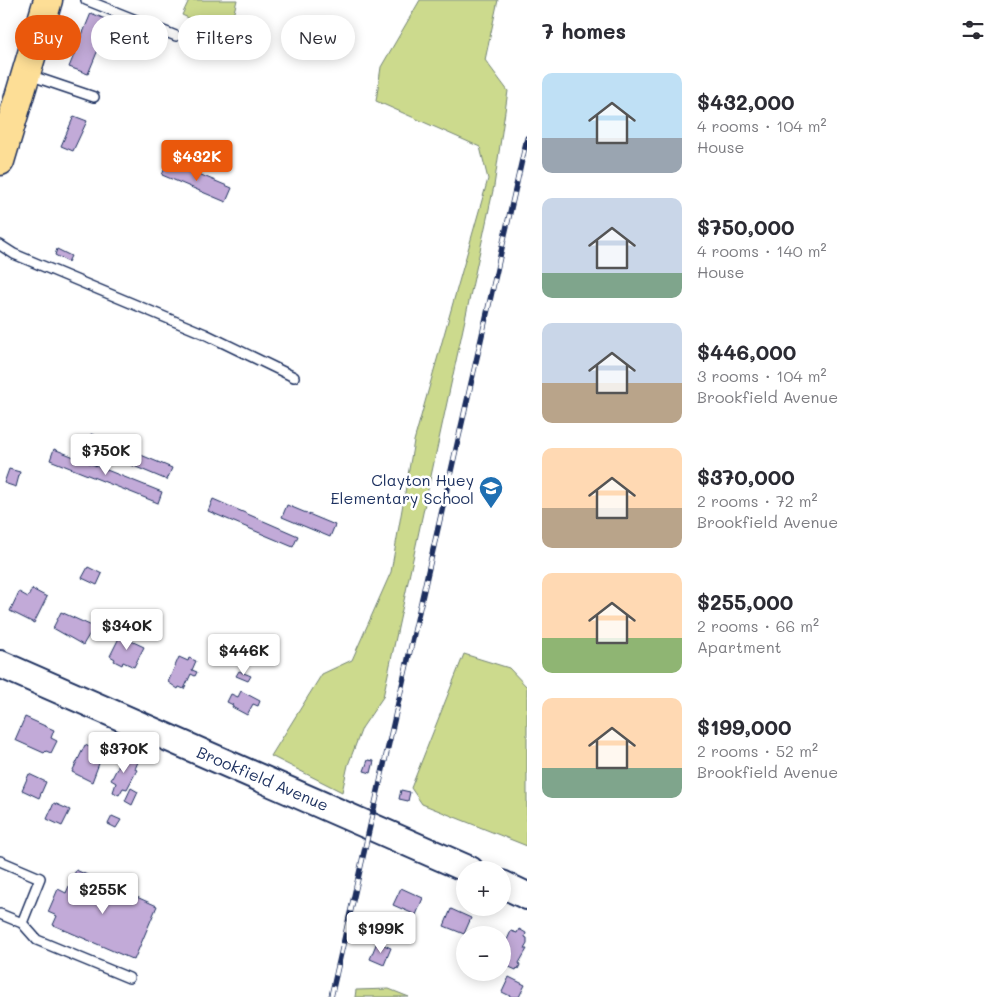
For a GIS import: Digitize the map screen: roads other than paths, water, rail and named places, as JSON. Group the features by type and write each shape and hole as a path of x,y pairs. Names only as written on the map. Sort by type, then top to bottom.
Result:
{"main road":[{"path":"0,161 48,0"},
{"name":"Brookfield Avenue","path":"0,664 456,864"},
{"path":"511,888 527,896"}],"lane":[{"path":"86,0 176,36"},
{"path":"26,74 94,97"},
{"path":"0,246 14,254 205,334 294,377"},
{"path":"0,861 40,878 22,923"},
{"path":"0,914 22,923 37,940 130,978"}],"railway":[{"path":"331,997 527,138"}],"place":[{"name":"Clayton Huey Elementary School","path":"491,509"}]}
